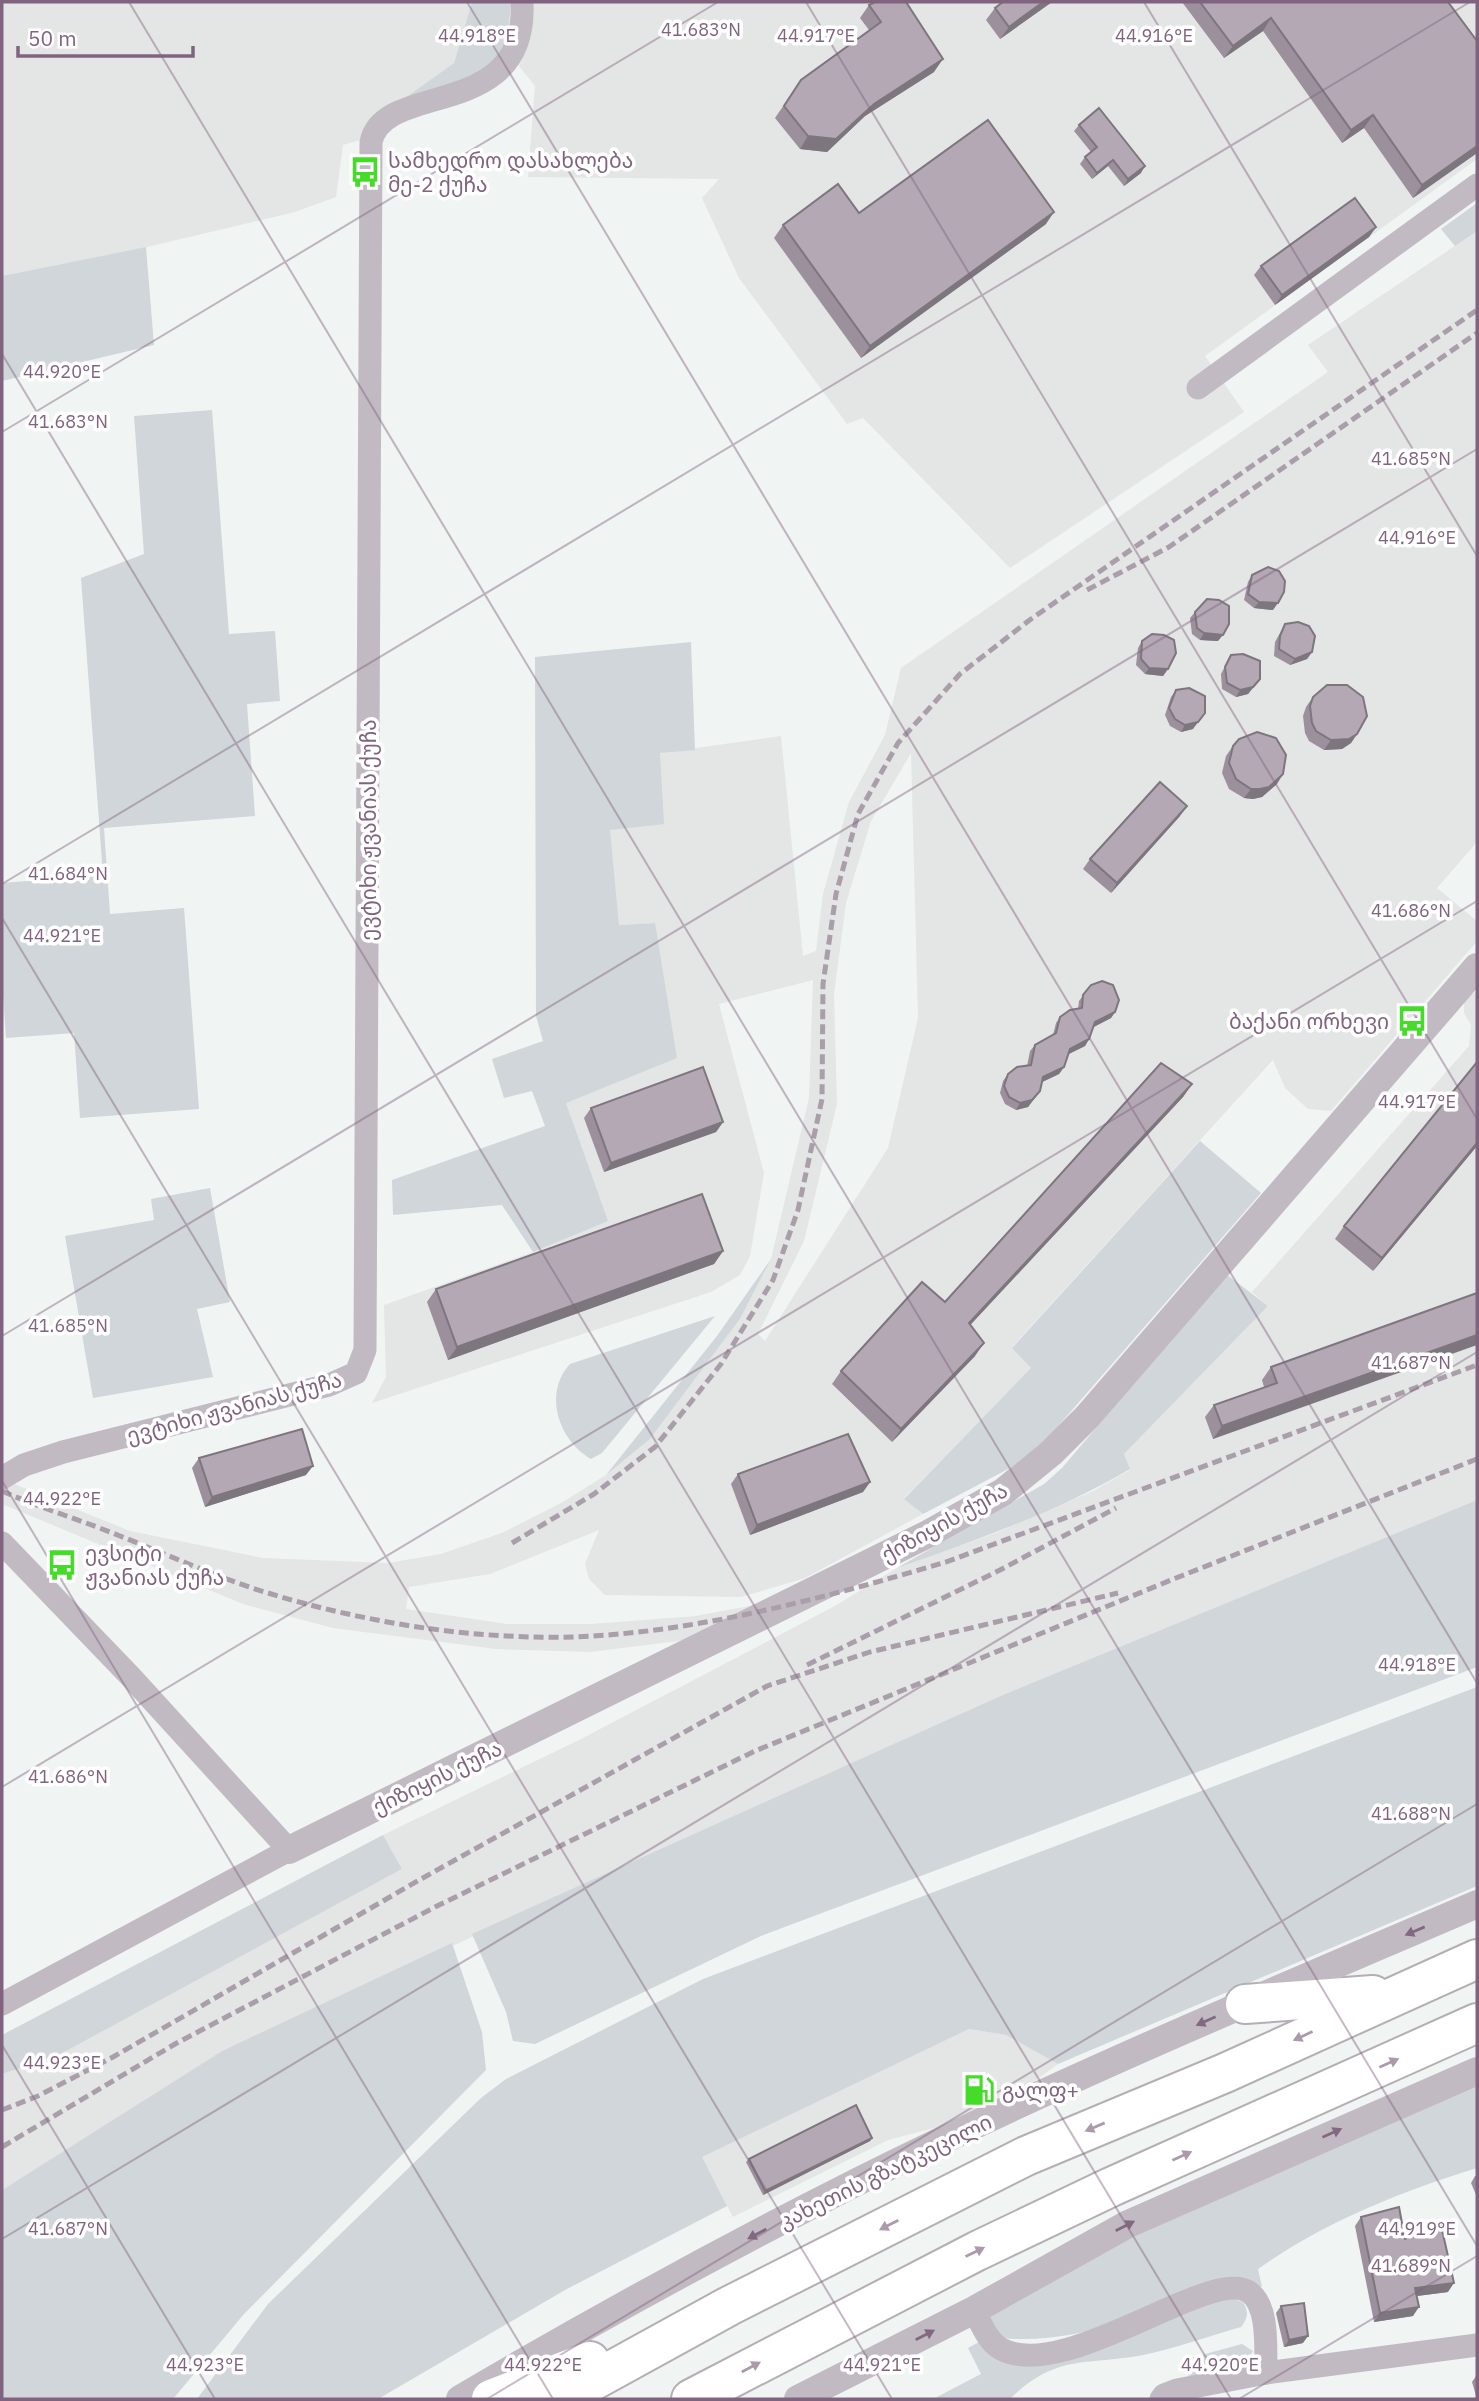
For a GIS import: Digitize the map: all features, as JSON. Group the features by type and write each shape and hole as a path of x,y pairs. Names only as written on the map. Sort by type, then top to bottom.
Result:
{"highway":[{"path":"561,2399 729,2306 1026,2156 1224,2073 1396,1993 1477,1959"},
{"path":"1245,2004 1396,1993"},
{"path":"691,2399 1002,2239 1477,2023"},
{"path":"491,2399 729,2306"}],"street":[{"name":"ევტიხი ჟვანიას ქუჩა","path":"2,1478 24,1465 63,1452 329,1385 356,1373 365,1350 371,142 374,129 385,119 459,93 501,70 513,51 523,26 522,2"},
{"path":"1198,387 1477,185"},
{"name":"ქიზიყის ქუჩა","path":"2,2004 289,1850 928,1534 1003,1492 1051,1453 1087,1417 1477,967"},
{"path":"2,1543 131,1676 289,1850"},
{"name":"კახეთის გზატკეცილი","path":"460,2399 592,2322 860,2181 1245,2004 1477,1904"},
{"path":"799,2399 974,2310 1128,2224 1477,2071"},
{"path":"974,2310 987,2336 1002,2349 1020,2355 1044,2353 1124,2329 1206,2294 1239,2289 1249,2293 1258,2302 1264,2330 1266,2373"},
{"path":"1161,2399 1177,2390 1236,2390 1266,2373 1477,2345"}],"shaded area":[{"path":"2,2 472,2 454,63 402,100 388,132 343,145 336,197 295,212 147,247 2,276"},
{"path":"472,2 511,2 508,37 488,71 402,100 454,63"},
{"path":"530,2 1477,2 1477,159 1205,356 1244,412 1010,568 863,418 847,424 739,278 702,198 719,179 528,177 535,86 519,66 530,36"},
{"path":"1477,203 1477,231 1455,246 1441,229"},
{"path":"1477,231 1477,842 1437,888 1477,921 1477,941 1331,1111 1308,1109 1285,1088 1273,1060 1012,1347 1032,1368 904,1498 923,1514 805,1578 741,1597 605,1595 589,1579 585,1564 599,1530 490,1574 409,1587 406,1609 507,1624 591,1624 696,1616 798,1597 686,1640 590,1652 496,1649 333,1628 243,1604 2,1504 2,1479 130,1531 263,1558 388,1563 441,1554 504,1532 563,1502 606,1475 650,1439 740,1319 771,1259 809,1098 813,980 719,1004 764,1173 750,1256 740,1275 711,1292 372,1403 386,1377 384,1305 533,1252 607,1220 566,1103 655,923 619,925 609,829 660,753 781,736 803,956 816,951 823,894 849,802 885,735 901,668 1328,372 1308,345","holes":["911,753 918,1018 888,1148 765,1341 758,1334 804,1241 837,1104 834,994 846,903 871,821"]},
{"path":"146,247 154,345 2,381 2,276"},
{"path":"212,410 229,634 275,631 280,701 247,704 255,816 104,828 110,914 184,908 199,1109 80,1118 74,1033 6,1038 2,979 2,883 103,875 81,578 144,554 134,416"},
{"path":"691,642 695,750 660,753 664,824 610,830 619,925 655,923 677,1058 566,1103 608,1221 533,1252 502,1205 393,1215 392,1180 545,1126 532,1091 504,1098 492,1059 543,1041 536,1016 535,657"},
{"path":"1477,991 1477,1500 1005,1694 222,2051 2,2190 2,2074 57,2056 402,1869 383,1835 579,1740 835,1606 897,1568 996,1533 1093,1491 1130,1470 1124,1454 1268,1306 1252,1292 1469,1046 1471,1025 1464,1013 1464,999"},
{"path":"1200,1141 1261,1193 1046,1440 1010,1468 923,1514 904,1499 1031,1368 1012,1348"},
{"path":"210,1188 230,1302 197,1309 213,1377 93,1398 65,1236 154,1220 151,1199"},
{"path":"771,1259 740,1319 650,1439 606,1475 717,1336"},
{"path":"1226,1274 1268,1306 1124,1454 1130,1469 1045,1512 897,1568 1044,1484 1062,1468"},
{"path":"715,1316 602,1453 591,1459 580,1451 563,1428 556,1402 557,1388 570,1364"},
{"path":"1477,1500 1477,1667 761,1936 535,2044 513,2041 506,2012 472,1934 1005,1694"},
{"path":"1477,1687 1477,1886 1058,2064 1006,2035 969,2029 702,2157 727,2206 565,2290 378,2399 197,2399 268,2304 481,2098 506,2079 703,1979"},
{"path":"383,1835 402,1869 57,2056 2,2074 2,2035"},
{"path":"452,1943 482,2032 486,2070 244,2314 173,2399 2,2399 2,2190 222,2051"},
{"path":"969,2029 1006,2035 1058,2064 1002,2105 976,2117 888,2140 733,2217 701,2157"},
{"path":"1477,2081 1477,2168 1391,2198 1309,2237 1258,2269 1262,2287 1244,2280 1094,2330 1032,2339 1001,2338 983,2309 1168,2218"},
{"path":"1225,2296 1243,2302 1247,2315 1241,2327 1143,2355 1057,2368 1042,2374 1010,2399 933,2399 981,2374 968,2348 979,2342 1021,2359"},
{"path":"1242,2344 1253,2351 1246,2364 1190,2377 1183,2369 1187,2359"}],"building":[{"path":"875,2 906,2 943,59 874,104 836,139 808,136 784,106 801,80 881,22 869,5"},
{"path":"1003,2 1043,2 1009,27 995,8"},
{"path":"1200,2 1448,2 1477,41 1477,146 1422,185 1373,115 1351,130 1271,18 1233,46"},
{"path":"1099,108 1145,166 1128,179 1113,160 1097,173 1085,157 1097,147 1079,125"},
{"path":"988,120 1054,212 870,346 783,225 838,184 859,213"},
{"path":"1355,198 1376,227 1282,295 1261,266"},
{"path":"1268,567 1279,571 1285,581 1284,592 1278,603 1259,602 1248,594 1252,575"},
{"path":"1207,599 1219,600 1229,606 1229,624 1223,635 1204,633 1197,628 1195,612"},
{"path":"1298,622 1309,626 1315,636 1312,652 1295,659 1279,649 1280,636 1285,624"},
{"path":"1152,634 1164,635 1174,640 1176,653 1168,669 1149,668 1141,659 1142,641"},
{"path":"1243,654 1260,661 1260,679 1253,687 1240,690 1227,683 1225,667 1231,655"},
{"path":"1327,685 1347,685 1363,697 1367,716 1357,734 1349,739 1331,740 1316,731 1312,723 1310,706 1313,697"},
{"path":"1189,688 1205,696 1205,713 1198,722 1185,725 1175,719 1169,708 1176,690"},
{"path":"1257,732 1276,738 1286,755 1283,774 1269,787 1251,789 1236,779 1229,763 1233,746 1239,739"},
{"path":"1160,782 1187,806 1117,883 1090,859"},
{"path":"1102,981 1113,985 1119,1000 1115,1012 1095,1022 1089,1039 1070,1049 1064,1067 1043,1077 1040,1091 1032,1100 1020,1103 1009,1097 1004,1086 1008,1074 1017,1067 1031,1065 1035,1045 1056,1033 1060,1017 1070,1010 1082,1008 1083,995 1091,985"},
{"path":"1477,1062 1477,1143 1382,1258 1344,1226"},
{"path":"1161,1063 1192,1084 969,1323 984,1343 901,1429 841,1371 922,1282 945,1302"},
{"path":"703,1067 723,1122 611,1163 591,1108"},
{"path":"702,1194 723,1251 457,1347 436,1289"},
{"path":"1477,1293 1477,1335 1222,1426 1214,1405 1277,1383 1271,1367"},
{"path":"302,1429 313,1466 212,1497 199,1458"},
{"path":"848,1434 870,1482 757,1525 738,1474"},
{"path":"856,2105 872,2138 765,2191 749,2159"},
{"path":"1399,2207 1405,2239 1441,2225 1454,2283 1415,2288 1419,2307 1380,2313 1361,2217"},
{"path":"1304,2303 1308,2336 1289,2340 1281,2306"}],"railway":[{"path":"512,1543 594,1494 655,1447 721,1364 773,1280 798,1210 822,1099 823,984 836,894 858,814 898,743 960,674 1031,619 1477,310"},
{"path":"1087,590 1169,547 1477,333"},
{"path":"2,1491 231,1580 333,1611 432,1629 500,1636 584,1636 636,1632 742,1615 946,1562 1477,1365"},
{"path":"2,2147 175,2044 435,1907 755,1751 1176,1578 1477,1459"},
{"path":"807,1665 1000,1570 1116,1508"},
{"path":"2,2110 38,2096 113,2057 421,1879 767,1686 870,1652 1118,1593"}],"place":[{"name":"სამხედრო დასახლება მე-2 ქუჩა","path":"365,172"},
{"name":"ბაქანი ორხევი","path":"1412,1021"},
{"name":"ევსიტი ჟვანიას ქუჩა","path":"62,1565"},
{"name":"გალფ+","path":"979,2090"}]}
